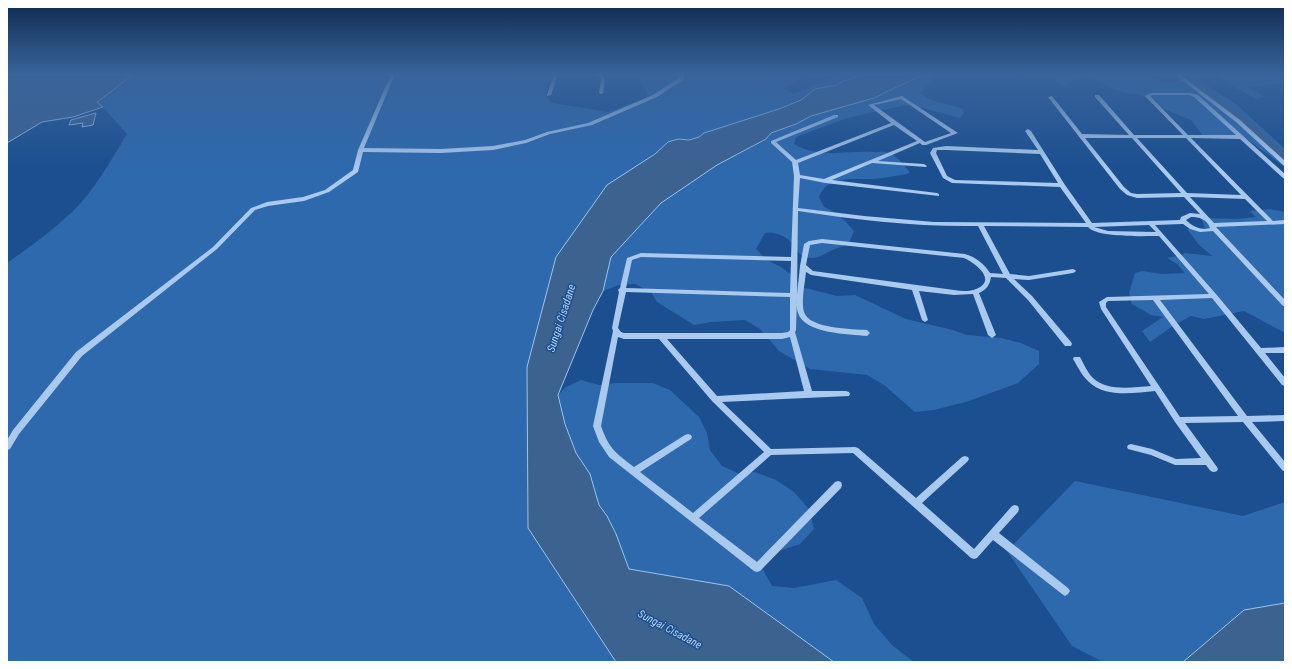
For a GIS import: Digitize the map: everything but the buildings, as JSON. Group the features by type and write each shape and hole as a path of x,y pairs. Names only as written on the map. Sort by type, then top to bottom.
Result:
{"street":[{"path":"7,447 16,432 79,354 215,248 253,209 267,204 304,198 327,191 356,171 361,150 380,105"},
{"path":"361,150 448,150 493,148 590,124 633,105"},
{"path":"870,105 924,144 955,133 914,105"},
{"path":"1056,105 1122,188 1129,194 1137,196 1185,195 1247,197"},
{"path":"1105,105 1285,304"},
{"path":"1156,105 1188,136 1271,222"},
{"path":"1205,105 1285,177"},
{"path":"1217,105 1238,121 1285,164"},
{"path":"809,394 792,332 797,176 795,162 773,142 836,116"},
{"path":"795,162 895,123"},
{"path":"1028,131 1062,185 1092,228 1107,233 1161,234"},
{"path":"1080,136 1241,137"},
{"path":"825,181 921,141"},
{"path":"1041,152 946,148 936,149 933,153 945,177 954,182 1062,185"},
{"path":"871,162 924,166"},
{"path":"797,176 937,195"},
{"path":"796,209 852,217 945,226 980,224 1184,222 1190,227 1202,231 1211,230 1213,226 1285,222"},
{"path":"1184,222 1184,218 1190,214 1206,218"},
{"path":"1150,223 1214,296 1285,383"},
{"path":"980,224 998,262 1008,277 1030,298 1068,344"},
{"path":"803,266 811,273 946,292 975,292 984,287 988,282 988,275 974,260 965,256 822,241 807,244 803,266 801,314 807,321 816,326 868,333"},
{"path":"795,259 641,255 633,256 629,259 621,290 615,328 616,331 598,426 602,440 610,452 756,568 838,485"},
{"path":"988,275 1029,278 1073,271"},
{"path":"915,287 925,320"},
{"path":"621,290 794,295"},
{"path":"975,292 992,335"},
{"path":"1214,296 1107,299 1102,302 1103,306 1178,420 1214,468"},
{"path":"1156,298 1245,419 1285,468"},
{"path":"616,331 618,334 624,336 782,336 792,332"},
{"path":"661,336 715,399 769,452"},
{"path":"1258,351 1285,350"},
{"path":"1077,359 1092,382 1100,387 1116,389 1157,388"},
{"path":"715,399 809,394 846,394"},
{"path":"1178,420 1285,418"},
{"path":"634,472 688,437"},
{"path":"1131,447 1152,452 1175,462 1208,461"},
{"path":"693,518 769,452 855,450 974,555 1015,509"},
{"path":"916,503 966,459"},
{"path":"993,534 1065,591"}],"shaded area":[{"path":"101,105 566,105 608,112 626,105 788,105 704,133 696,138 668,142 556,257 527,367 528,528 616,662 7,662 7,263 41,239 72,212 88,194 127,134"},
{"path":"849,105 910,105 847,118 796,137 794,144 804,149 823,153 887,152 898,159 910,172 907,174 874,179 846,179 830,184 824,189 819,197 824,207 836,213 854,231 849,243 844,246 831,250 822,256 810,258 800,254 785,237 774,233 765,233 756,249 767,260 781,267 793,276 801,287 837,296 855,295 906,319 949,329 967,335 1001,338 1021,343 1039,351 1039,364 1018,383 969,401 934,410 915,412 884,385 867,375 810,369 779,351 760,329 745,320 711,322 694,325 657,302 651,292 635,284 619,285 603,291 611,257 661,203 717,165 766,139 771,133 796,124 811,116"},
{"path":"913,105 951,105 958,107 963,109 964,113 960,118"},
{"path":"1237,105 1285,149 1285,167 1243,136 1204,137 1191,120 1157,106"},
{"path":"1270,209 1285,212 1285,333 1244,311 1204,319 1191,316 1176,324 1150,342 1142,331 1163,317 1151,315 1132,304 1129,293 1135,273 1142,271 1162,274 1185,273 1177,264 1167,258 1182,255 1184,253 1212,256 1199,245 1187,229 1205,228 1201,218 1237,219 1256,217 1250,211"},
{"path":"581,380 599,385 616,383 653,383 670,390 699,417 707,433 710,450 722,466 740,474 755,472 776,480 794,492 809,509 814,529 800,544 779,551 760,564 772,586 794,588 836,580 862,598 874,624 893,646 914,662 834,662 729,586 629,569 616,534 607,516 599,505 590,474 576,453 565,424 558,395 566,387"},
{"path":"1075,481 1243,516 1285,502 1285,603 1244,610 1183,662 1103,662 1072,646 1007,551"}],"water":[{"path":"7,105 101,105 103,107 73,117 42,122 7,143"},
{"name":"Sungai Cisadane","path":"788,105 849,105 811,116 796,124 771,133 766,139 717,165 661,203 611,257 603,291 593,310 558,395 565,424 576,453 590,474 599,505 607,516 616,534 629,569 729,586 834,662 616,662 528,528 527,367 556,257 607,185 655,154 668,142 678,139 689,140 699,137 704,133"},
{"path":"96,113 93,125 82,127 83,123 69,125 71,120"},
{"path":"1285,603 1285,662 1183,662 1244,610"}],"waterway":[{"path":"1222,105 1243,121 1285,157"}]}
